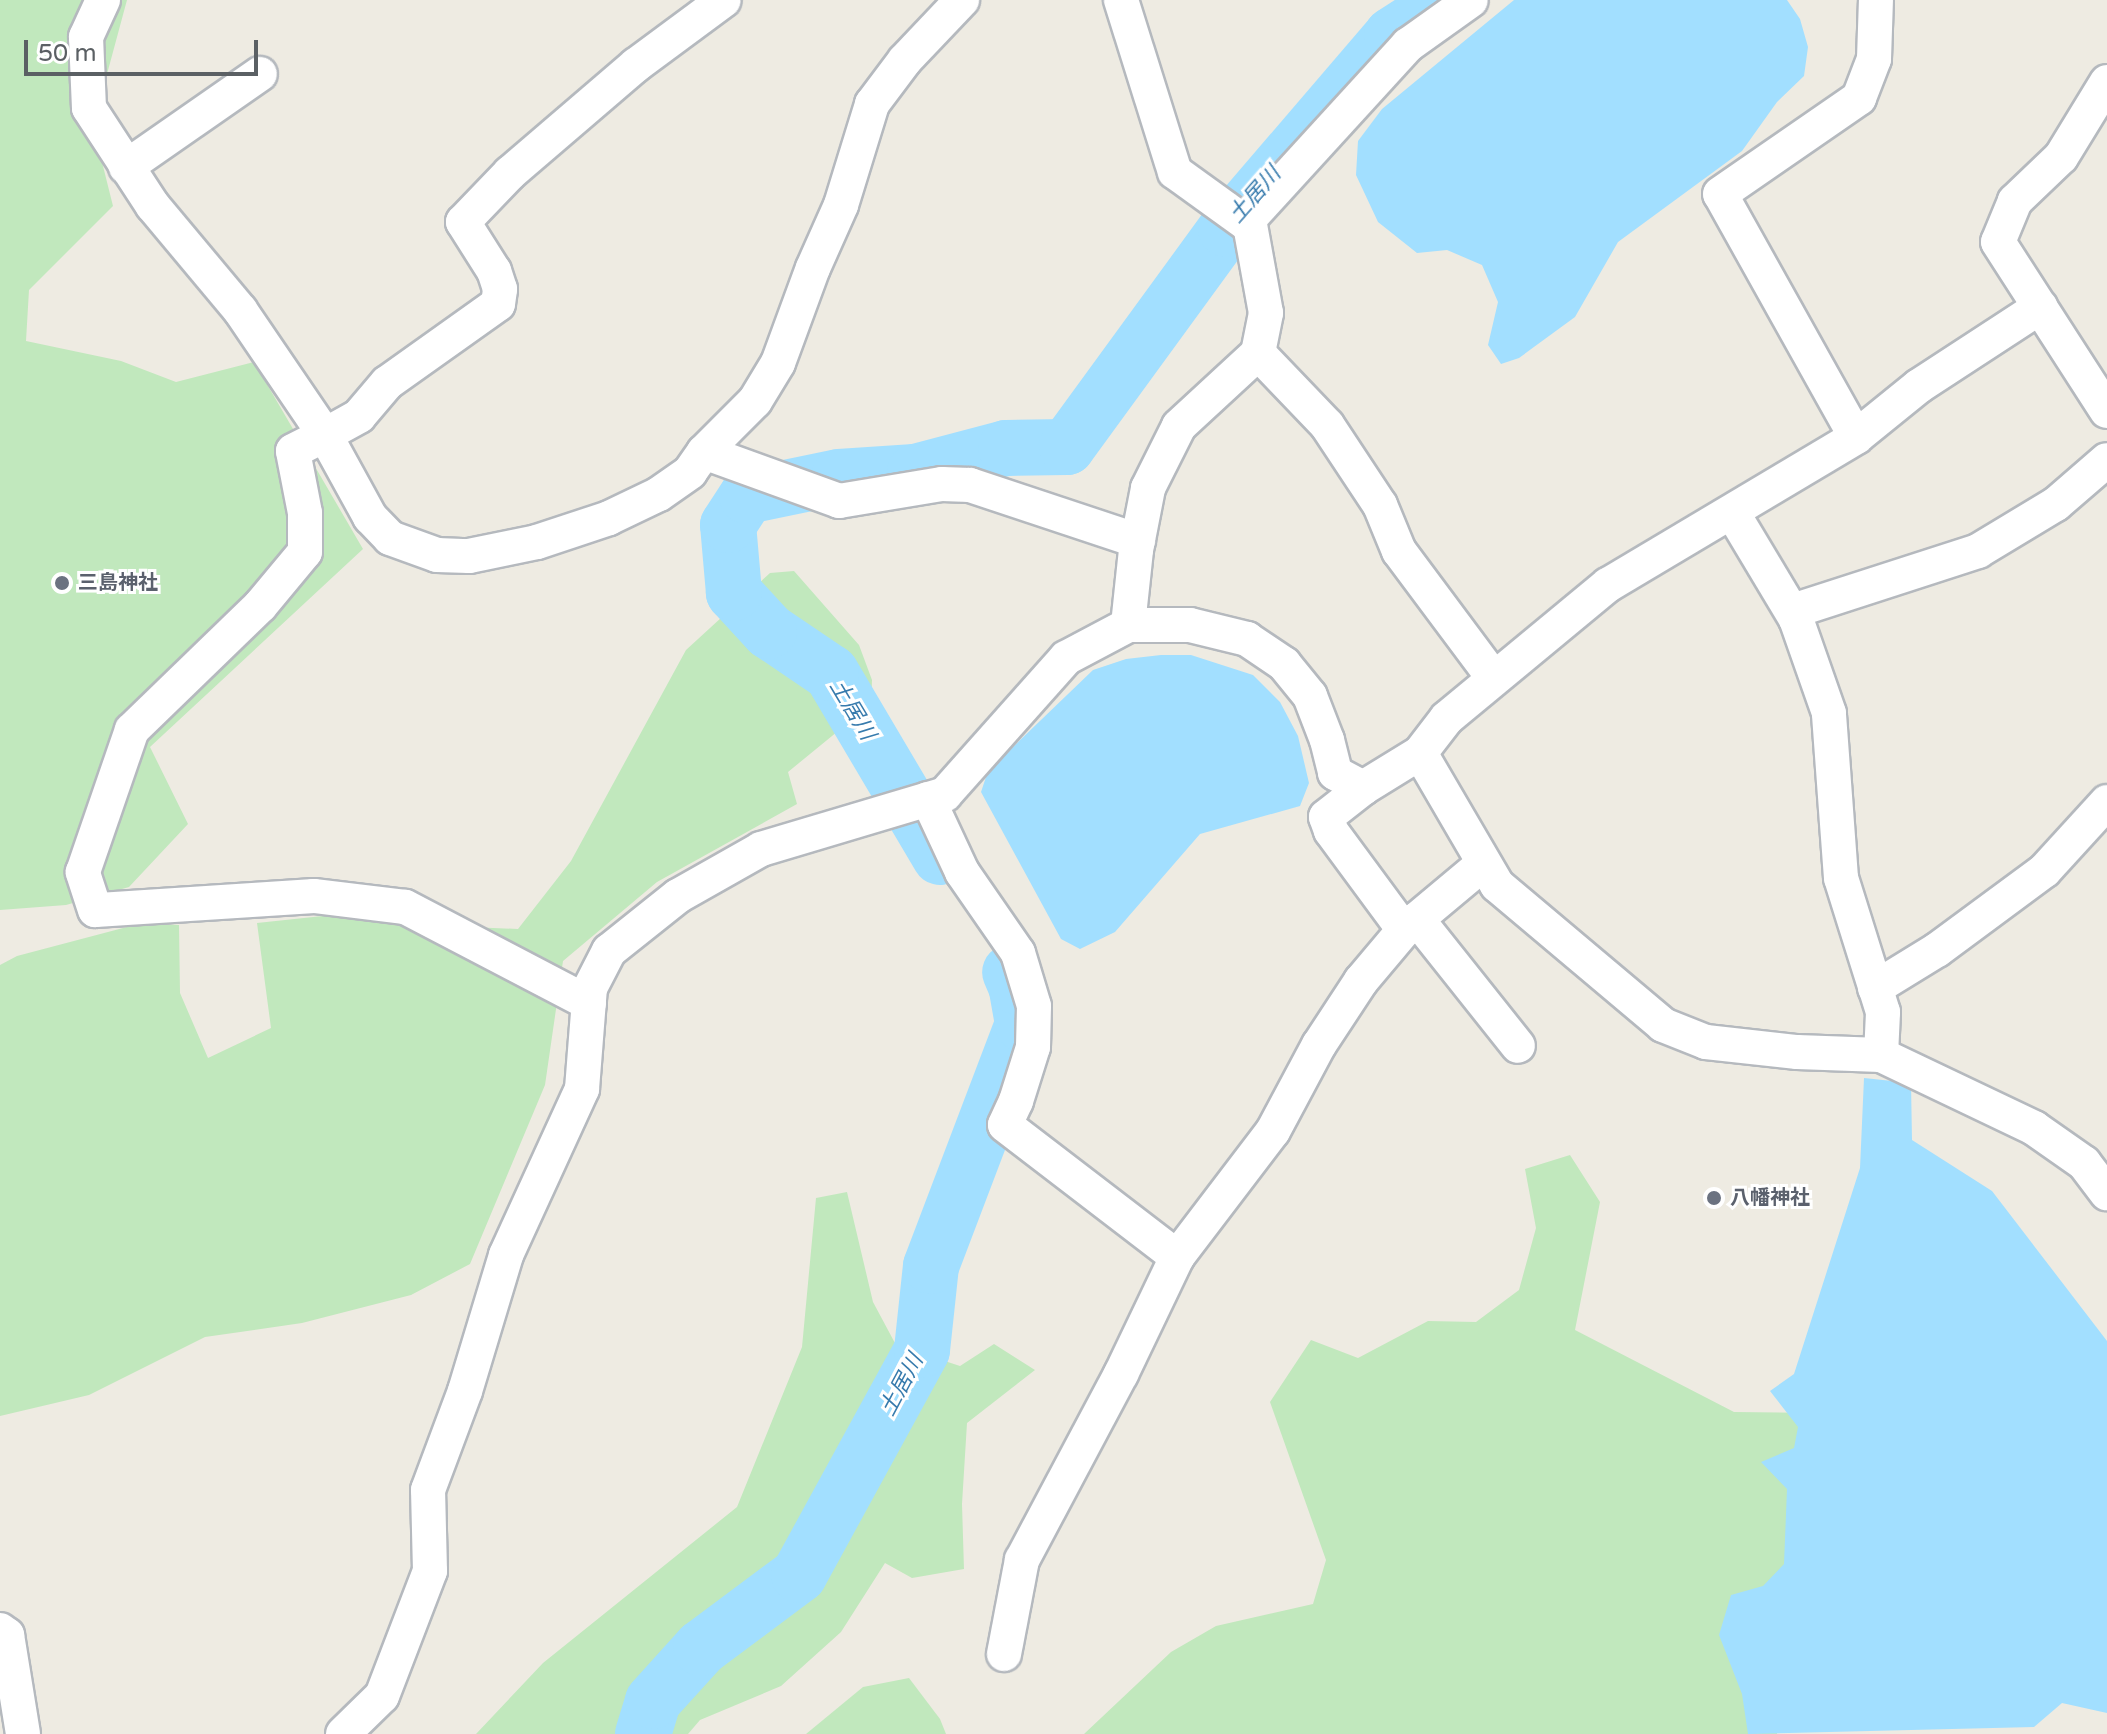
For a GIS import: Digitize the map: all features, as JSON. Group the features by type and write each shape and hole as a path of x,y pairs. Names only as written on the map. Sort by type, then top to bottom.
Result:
{"street":[{"path":"103,0 86,37 89,108 126,167 153,206 240,310 325,435 370,517 390,538 437,555 469,556 537,542 609,518 659,494 690,472 704,452 755,401 778,363 813,268 841,205 872,104 905,60 962,0"},
{"path":"589,1003 405,907 314,896 95,910 83,872 132,730 260,606 305,552 305,513 293,451 359,416 387,383 498,304 500,289 494,271 463,222 510,173 636,65 724,0"},
{"path":"1121,0 1175,172 1249,225"},
{"path":"1128,625 1148,488 1179,426 1258,353 1266,313 1249,219 1408,45 1471,0"},
{"path":"1856,437 1720,194 1859,98 1874,59 1876,0"},
{"path":"126,167 260,74"},
{"path":"2107,82 2061,157 2015,201 1998,242 2107,411"},
{"path":"1518,1046 1331,831 1326,817 1363,788 1420,753 1447,718 1608,585 1856,437 1919,386 2040,307"},
{"path":"1258,353 1327,425 1380,505 1399,551 1493,677"},
{"path":"704,452 839,501 942,484 970,485 1138,541"},
{"path":"1796,619 1802,608 1978,551 2056,504 2107,460"},
{"path":"1732,512 1796,619 1829,713 1841,878 1883,1012 1881,1055"},
{"path":"343,1734 382,1696 430,1571 428,1490 465,1391 506,1255 582,1089 590,988 609,951 678,896 761,849 945,794 1066,658 1128,625 1190,625 1247,639 1284,664 1310,696 1327,740 1335,773 1363,788"},
{"path":"1420,753 1497,885 1663,1025 1706,1042 1797,1052 1881,1055 2034,1128 2084,1163 2107,1193"},
{"path":"928,799 962,872 1018,953 1034,1006 1033,1047 1005,1125 1177,1257"},
{"path":"1875,988 1937,950 2045,870 2107,802"},
{"path":"1004,1654 1022,1560 1121,1374 1177,1257 1273,1131 1319,1045 1352,994 1410,925 1484,863"},
{"path":"0,1630 7,1635 23,1734"}],"green space":[{"path":"0,0 127,0 93,126 113,206 29,290 26,341 121,361 176,382 254,362 363,549 150,747 188,824 129,887 66,905 0,910"},
{"path":"794,571 859,645 872,680 871,710 843,727 788,772 797,804 657,882 563,961 545,1085 470,1264 411,1295 302,1323 205,1337 89,1395 0,1416 0,965 17,956 142,923 179,925 180,993 208,1058 271,1028 257,923 360,912 470,927 518,929 571,861 686,650 770,573"},
{"path":"1570,1155 1600,1202 1575,1330 1734,1412 1818,1413 1777,1734 1084,1734 1171,1652 1216,1626 1313,1604 1326,1560 1270,1402 1311,1340 1358,1358 1428,1321 1476,1322 1519,1290 1536,1228 1525,1169"},
{"path":"847,1192 873,1302 896,1345 960,1366 994,1344 1035,1370 967,1423 962,1504 964,1569 912,1578 885,1563 841,1632 781,1686 700,1720 688,1734 476,1734 543,1663 737,1507 802,1347 816,1198"},
{"path":"909,1678 940,1719 946,1734 806,1734 863,1687"}],"water":[{"path":"1514,0 1787,0 1800,19 1808,47 1804,76 1777,102 1742,151 1618,242 1575,317 1519,358 1501,364 1488,345 1498,302 1482,265 1447,250 1417,253 1378,222 1356,175 1358,141 1382,109"},
{"path":"1191,655 1253,675 1280,702 1298,736 1309,783 1300,806 1200,834 1115,932 1080,949 1061,939 981,792 988,771 1093,670 1126,659"},
{"path":"1864,1078 1911,1083 1912,1140 1992,1191 2107,1341 2107,1713 2062,1703 2034,1727 1748,1734 1742,1694 1719,1635 1731,1595 1763,1586 1784,1564 1787,1489 1761,1462 1794,1448 1798,1427 1770,1391 1794,1374 1860,1168"}],"waterway":[{"name":"土居川","path":"940,857 831,673 769,631 734,593 728,525 747,496 839,477 915,472 1006,448 1067,447 1226,229 1392,35 1447,0"},
{"name":"土居川","path":"643,1734 653,1701 701,1648 799,1575 922,1350 931,1266 1023,1024 1016,986 1010,972"}],"place":[{"name":"三島神社","path":"62,583"},
{"name":"八幡神社","path":"1714,1198"}]}
